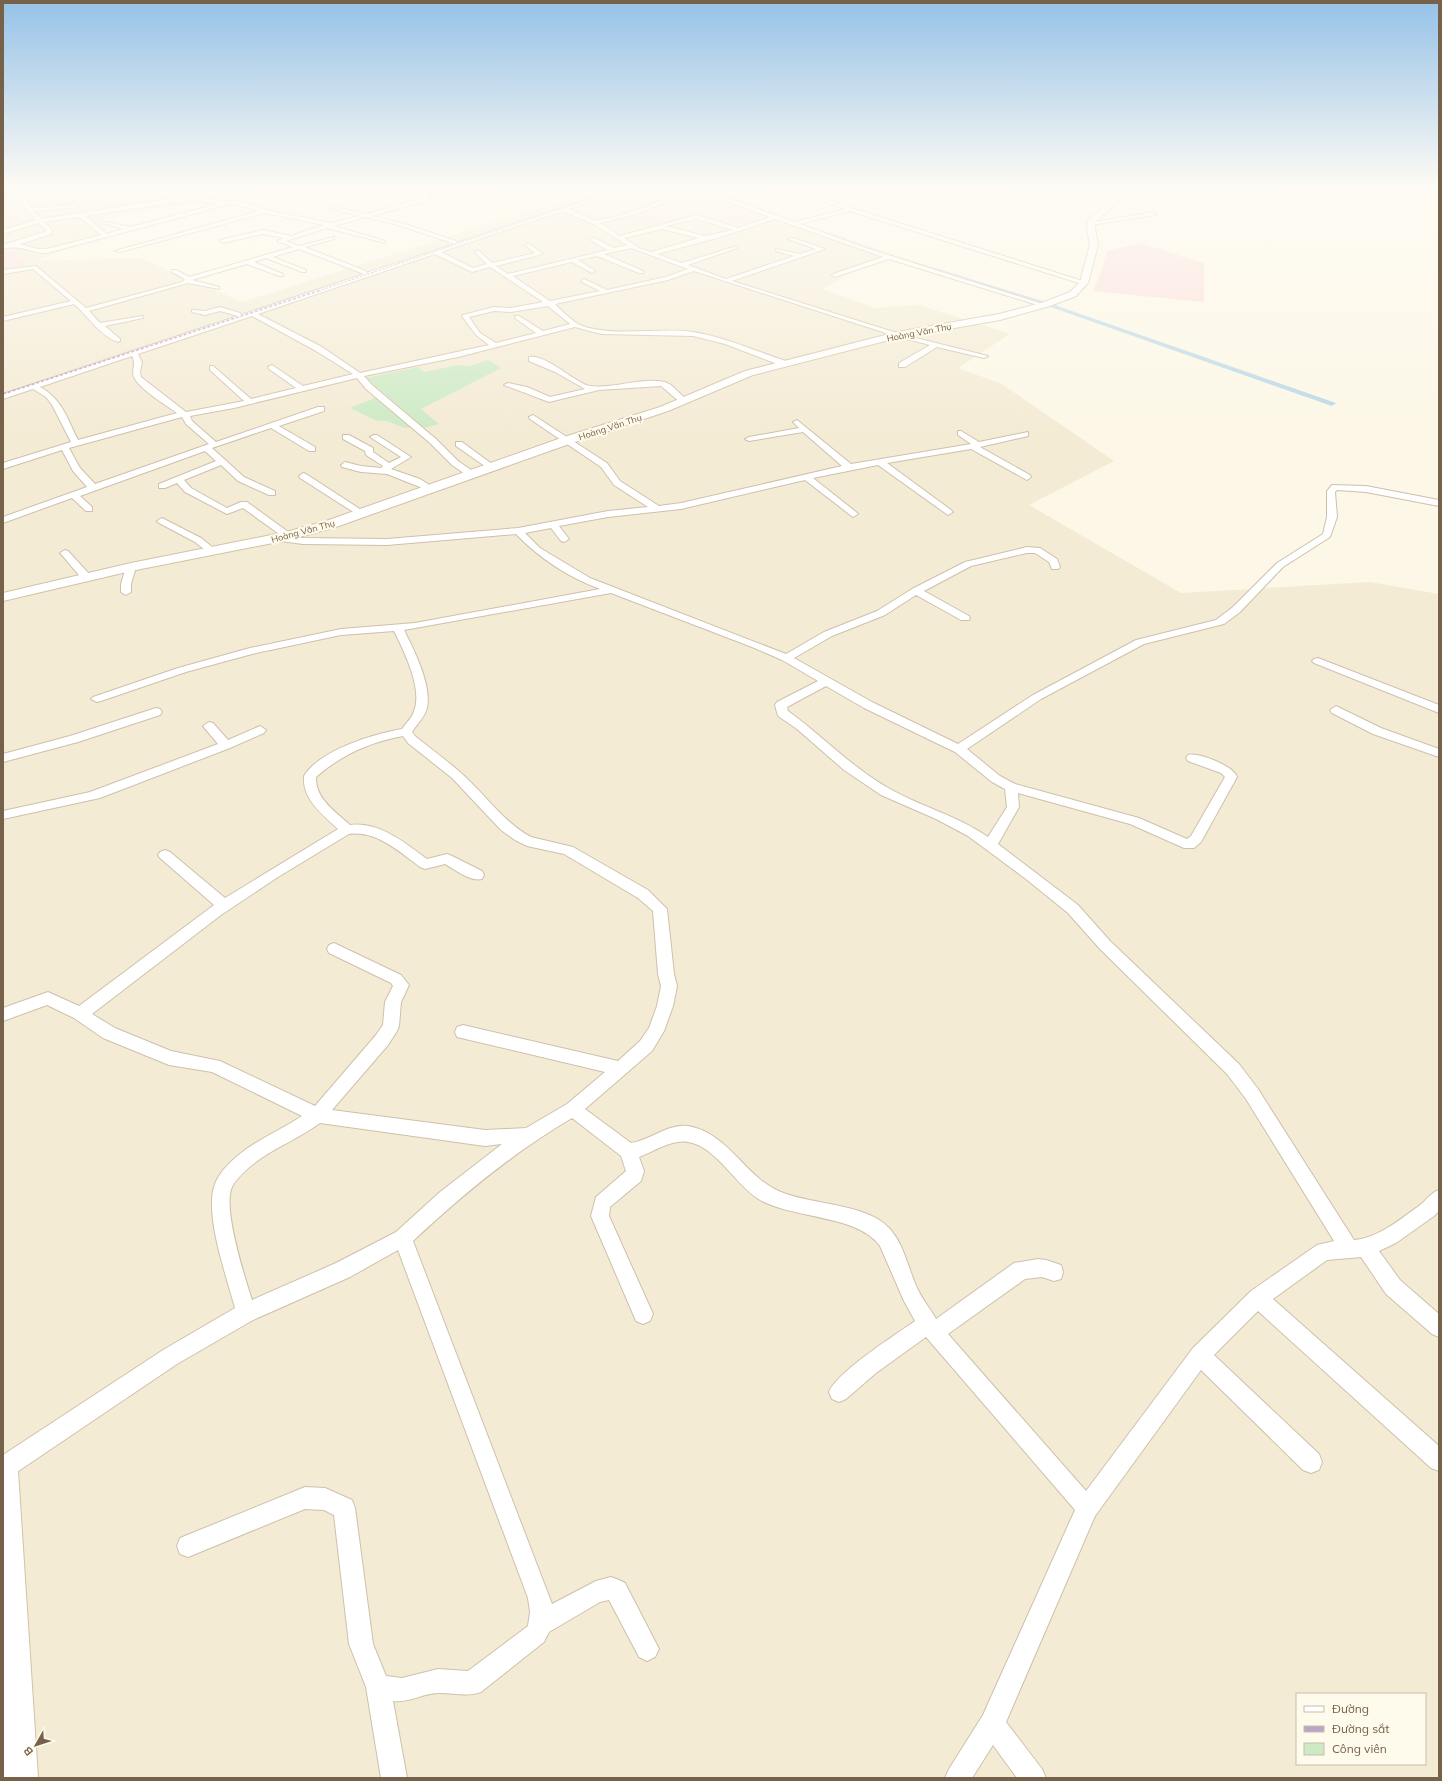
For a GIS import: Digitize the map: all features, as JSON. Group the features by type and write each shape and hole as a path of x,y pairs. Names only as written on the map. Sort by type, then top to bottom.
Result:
{"main road":[{"path":"1085,280 1088,270"},
{"name":"Hoàng Văn Thụ","path":"3,597 131,567 288,536 331,524 430,488 684,401 749,373 900,335 1000,317 1042,306 1072,294 1085,280"},
{"path":"3,1470 20,1778"}],"street":[{"path":"3,272 14,270"},
{"path":"37,270 85,310 89,318 118,340"},
{"path":"85,310 184,284 188,280 221,270"},
{"path":"269,270 281,275"},
{"path":"359,270 364,272"},
{"path":"3,392 370,270"},
{"path":"3,397 381,270"},
{"path":"498,270 550,304 575,325 593,331 693,334 712,338 784,363"},
{"path":"507,276 531,270"},
{"path":"636,270 641,272"},
{"path":"496,346 478,334 465,316 494,309 511,310 550,304 668,278 692,270"},
{"path":"698,270 726,281 900,335 984,356"},
{"path":"726,281 758,270"},
{"path":"835,275 850,270"},
{"path":"930,270 1042,306"},
{"path":"1052,270 1085,280"},
{"path":"1054,270 1085,280"},
{"path":"174,271 188,280 217,288"},
{"path":"584,281 606,292"},
{"path":"3,319 76,302"},
{"path":"194,311 205,313 220,310 238,314"},
{"path":"252,313 319,349 359,375 369,387 433,441 455,463 471,474"},
{"path":"89,318 102,315"},
{"path":"99,325 140,317"},
{"path":"517,317 543,334"},
{"path":"3,466 76,443 169,417 249,402 359,375 496,346 575,325"},
{"path":"902,365 936,345"},
{"path":"134,353 139,359 140,364 136,372 138,378 147,387 184,415 222,462 241,479 272,493"},
{"path":"532,359 558,370 588,388 598,389"},
{"path":"272,367 302,389"},
{"path":"213,368 249,402"},
{"path":"508,386 524,390 549,400 598,389 662,384 668,387 684,401"},
{"path":"34,387 49,395 56,404 76,443"},
{"path":"3,520 321,409"},
{"path":"533,417 604,465 617,483 656,508"},
{"path":"798,422 849,467"},
{"path":"273,426 312,449"},
{"path":"749,439 805,429"},
{"path":"407,433 413,431 427,442 433,441"},
{"path":"961,433 975,445 1027,477"},
{"path":"276,538 303,541 387,542 518,531 608,514 681,506 849,467 975,445 1025,434"},
{"path":"345,465 360,469 386,468 407,457 374,437"},
{"path":"346,438 370,450 369,453 386,468 418,481 430,488"},
{"path":"475,444 462,446 492,467"},
{"path":"65,447 70,462 79,476 93,488"},
{"path":"878,461 948,512"},
{"path":"162,486 222,462"},
{"path":"303,476 361,513"},
{"path":"807,476 853,514"},
{"path":"178,479 188,490 226,511 244,504 288,536"},
{"path":"958,749 1037,697 1140,642 1220,622 1230,616 1283,562 1292,555 1327,536 1332,517 1331,490 1335,487 1366,489 1439,503"},
{"path":"74,495 89,509"},
{"path":"162,521 198,540 212,551"},
{"path":"554,525 564,538"},
{"path":"518,531 537,550 564,568 586,580 669,611 786,658 825,682 958,749 996,779 1011,787 1134,822 1189,845 1196,838 1230,777 1230,774 1225,770 1192,758"},
{"path":"786,658 809,647 828,634 881,613 916,591 968,564 1028,550 1037,550 1054,561 1055,568"},
{"path":"65,553 87,578"},
{"path":"126,592 126,584 131,567"},
{"path":"97,699 182,670 250,651 341,632 415,626 554,599 612,590"},
{"path":"916,591 965,618"},
{"path":"347,830 316,798 309,786 310,776 320,766 346,750 374,738 406,732 422,708 421,694 412,656 398,628"},
{"path":"1318,661 1439,709"},
{"path":"825,682 781,705 782,713 800,726 848,767 886,792 941,816 973,833 1073,909 1115,954 1233,1069 1252,1094 1358,1248 1393,1287 1439,1327"},
{"path":"1336,710 1377,731 1439,753"},
{"path":"3,758 74,739 156,712"},
{"path":"209,726 226,745"},
{"path":"3,815 39,806 74,801 95,795 226,745 260,730"},
{"path":"3,1470 152,1369 246,1313 343,1270 403,1238 446,1198 528,1135 573,1109 646,1046 656,1030 665,1006 669,986 665,966 660,909 643,894 568,850 527,841 520,837 506,827 456,775 412,740 406,732"},
{"path":"990,846 1013,807 1011,787"},
{"path":"80,1014 175,940 264,877 347,830 366,830 391,840 425,864 447,859 477,875"},
{"path":"165,855 224,905"},
{"path":"246,1313 220,1211 222,1187 233,1171 254,1154 306,1124 317,1115 382,1040 390,1026 393,1002 401,985 396,979 334,949"},
{"path":"3,1015 48,998 80,1014 109,1033 169,1058 214,1066 317,1115 485,1138 528,1135"},
{"path":"463,1032 621,1069"},
{"path":"573,1109 628,1151 635,1171 635,1175 602,1203 600,1216 643,1314"},
{"path":"628,1151 636,1151 670,1137 688,1134 718,1148 757,1188 778,1200 860,1221 872,1226 882,1233 889,1244 914,1302 931,1328 1087,1508"},
{"path":"958,1778 992,1724 1087,1508 1200,1355 1258,1298 1324,1251 1358,1248 1389,1236 1428,1210 1439,1198"},
{"path":"378,1687 402,1690 438,1681 472,1683 536,1634 542,1623 542,1612 539,1598 403,1238"},
{"path":"839,1392 869,1366 1021,1270 1037,1268 1048,1269 1054,1272"},
{"path":"1258,1298 1439,1460"},
{"path":"1200,1355 1311,1462"},
{"path":"188,1546 304,1498 325,1499 344,1508 361,1644 378,1687 394,1778"},
{"path":"542,1623 596,1592 611,1588 617,1591 647,1648"},
{"path":"992,1724 1033,1778"}],"shaded area":[{"path":"3,270 168,270 242,302 343,270 855,270 822,289 875,308 919,305 1010,334 958,368 1002,384 1114,461 1029,505 1181,593 1370,582 1439,594 1439,1778 3,1778"},
{"path":"1102,270 1204,270 1204,302 1093,291"}],"green space":[{"path":"488,360 501,368 421,409 439,424 424,428 366,378 418,367 424,372 458,365 470,366"},
{"path":"377,397 413,427 408,428 387,421 377,421 350,408"}],"waterway":[{"path":"936,270 1047,304 1332,403"}],"railway":[{"path":"320,290 380,270"},
{"path":"3,394 320,290"}]}
